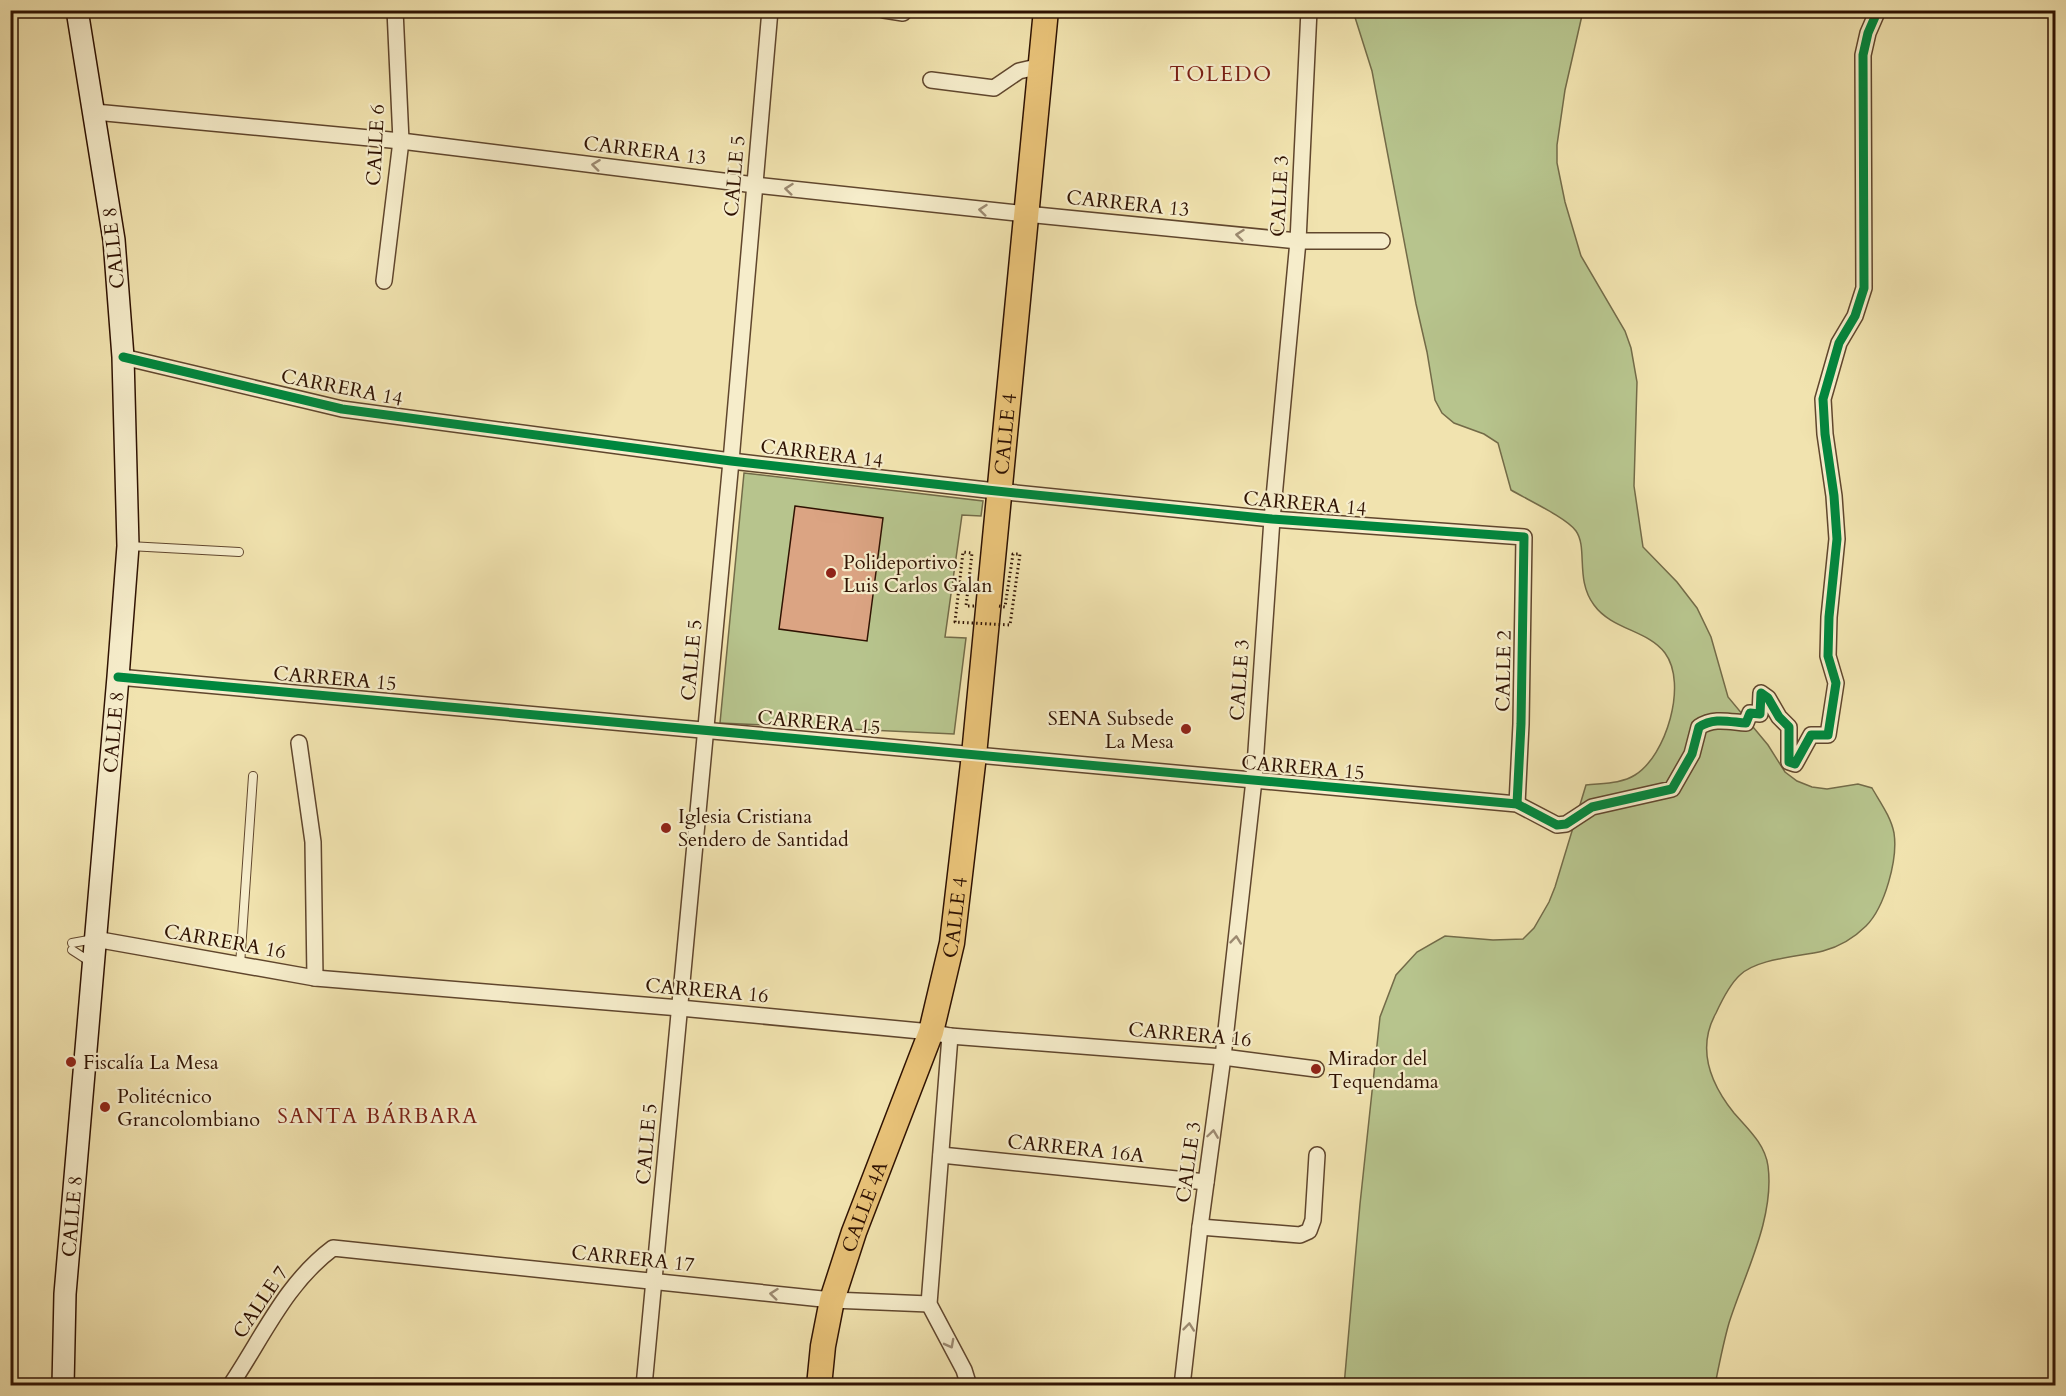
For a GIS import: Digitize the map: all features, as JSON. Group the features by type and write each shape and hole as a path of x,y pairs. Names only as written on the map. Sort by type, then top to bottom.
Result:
{"main road":[{"name":"CALLE 8","path":"63,1386 65,1294 128,546 123,357 114,240 77,10"},
{"name":"CALLE 4","path":"940,1034 974,755 1046,10"},
{"name":"CALLE 4A","path":"819,1386 823,1346 832,1300 854,1232 940,1034"}],"street":[{"name":"CALLE 6","path":"384,281 401,141 395,10"},
{"name":"CALLE 5","path":"644,1386 771,10"},
{"path":"884,10 903,13"},
{"name":"CALLE 3","path":"1182,1386 1200,1227 1223,1057 1254,780 1272,519 1298,241 1309,10"},
{"path":"1517,804 1557,825 1566,824 1592,807 1672,789 1692,754 1699,727 1702,724 1718,721 1733,720 1746,723 1750,713 1760,714 1761,693 1768,698 1779,717 1789,727 1790,763 1797,763 1811,735 1828,735 1836,683 1828,656 1829,617 1837,539 1823,399 1839,343 1855,316 1864,288 1863,55 1868,33 1878,10"},
{"path":"931,80 994,88 1019,71 1041,66"},
{"name":"CARRERA 13","path":"94,112 401,141 754,185 1026,214 1298,241 1382,242"},
{"name":"CARRERA 14","path":"123,357 342,409 731,461 1272,519 1524,537"},
{"name":"CALLE 2","path":"1517,804 1521,724 1524,537"},
{"name":"CARRERA 15","path":"118,676 1517,804"},
{"path":"299,743 313,842 315,978"},
{"name":"CARRERA 16","path":"95,939 315,978 1223,1057 1316,1069"},
{"name":"CALLE 4","path":"929,1304 941,1155 940,1034"},
{"name":"CARRERA 16A","path":"941,1155 1206,1182"},
{"path":"1200,1227 1300,1235 1309,1231 1313,1220 1317,1155"},
{"name":"CARRERA 17","path":"333,1248 832,1300 929,1304"},
{"name":"CALLE 7","path":"230,1386 290,1290 312,1263 333,1248"},
{"path":"929,1304 964,1370 969,1386"}],"lane":[{"path":"128,546 239,552"},
{"path":"240,965 253,776"},
{"path":"93,963 72,947 95,939"}],"path":[{"path":"974,606 966,606 972,553 963,552 955,622 1010,625 1020,554 1013,554 1005,607 999,606"}],"green space":[{"path":"1353,11 1583,11 1565,90 1557,145 1557,163 1565,202 1581,256 1625,331 1631,348 1637,382 1634,486 1643,547 1677,582 1697,608 1711,637 1728,697 1768,745 1785,772 1797,781 1812,787 1827,789 1858,784 1872,788 1893,827 1895,844 1889,882 1879,907 1866,926 1851,938 1829,949 1779,959 1748,969 1736,979 1730,988 1710,1026 1707,1053 1712,1078 1726,1102 1755,1137 1763,1151 1768,1166 1769,1186 1763,1226 1729,1323 1715,1385 1344,1386 1380,1017 1396,975 1417,952 1445,936 1493,940 1523,939 1534,928 1549,902 1586,785 1624,780 1646,766 1664,736 1674,700 1672,666 1665,653 1649,639 1610,620 1594,605 1588,595 1583,575 1581,546 1576,531 1555,515 1511,490 1498,443 1484,434 1454,423 1442,413 1435,400 1372,71"},
{"path":"744,473 983,501 981,516 962,515 945,637 966,638 954,734 720,723"}],"building":[{"name":"Polideportivo Luis Carlos Galan","path":"795,506 883,518 867,641 779,629"}],"cycle path":[{"path":"118,677 1517,804 1557,825 1566,824 1592,807 1672,789 1692,754 1699,727 1716,721 1746,723 1750,713 1760,714 1761,693 1768,698 1779,717 1789,727 1789,762 1795,764 1811,735 1828,735 1836,683 1828,656 1829,617 1837,539 1823,399 1839,343 1855,316 1864,288 1863,55 1868,33 1878,10"},
{"path":"123,357 342,409 731,461 1272,519 1524,537 1521,724 1517,804"}],"place":[{"name":"Polideportivo Luis Carlos Galan","path":"831,573"},
{"name":"SENA Subsede La Mesa","path":"1186,729"},
{"name":"Iglesia Cristiana Sendero de Santidad","path":"666,828"},
{"name":"Fiscalía La Mesa","path":"71,1062"},
{"name":"Mirador del Tequendama","path":"1316,1069"},
{"name":"Politécnico Grancolombiano","path":"105,1107"}],"district":[{"name":"TOLEDO","path":"1221,74"},
{"name":"SANTA BÁRBARA","path":"378,1116"}]}
